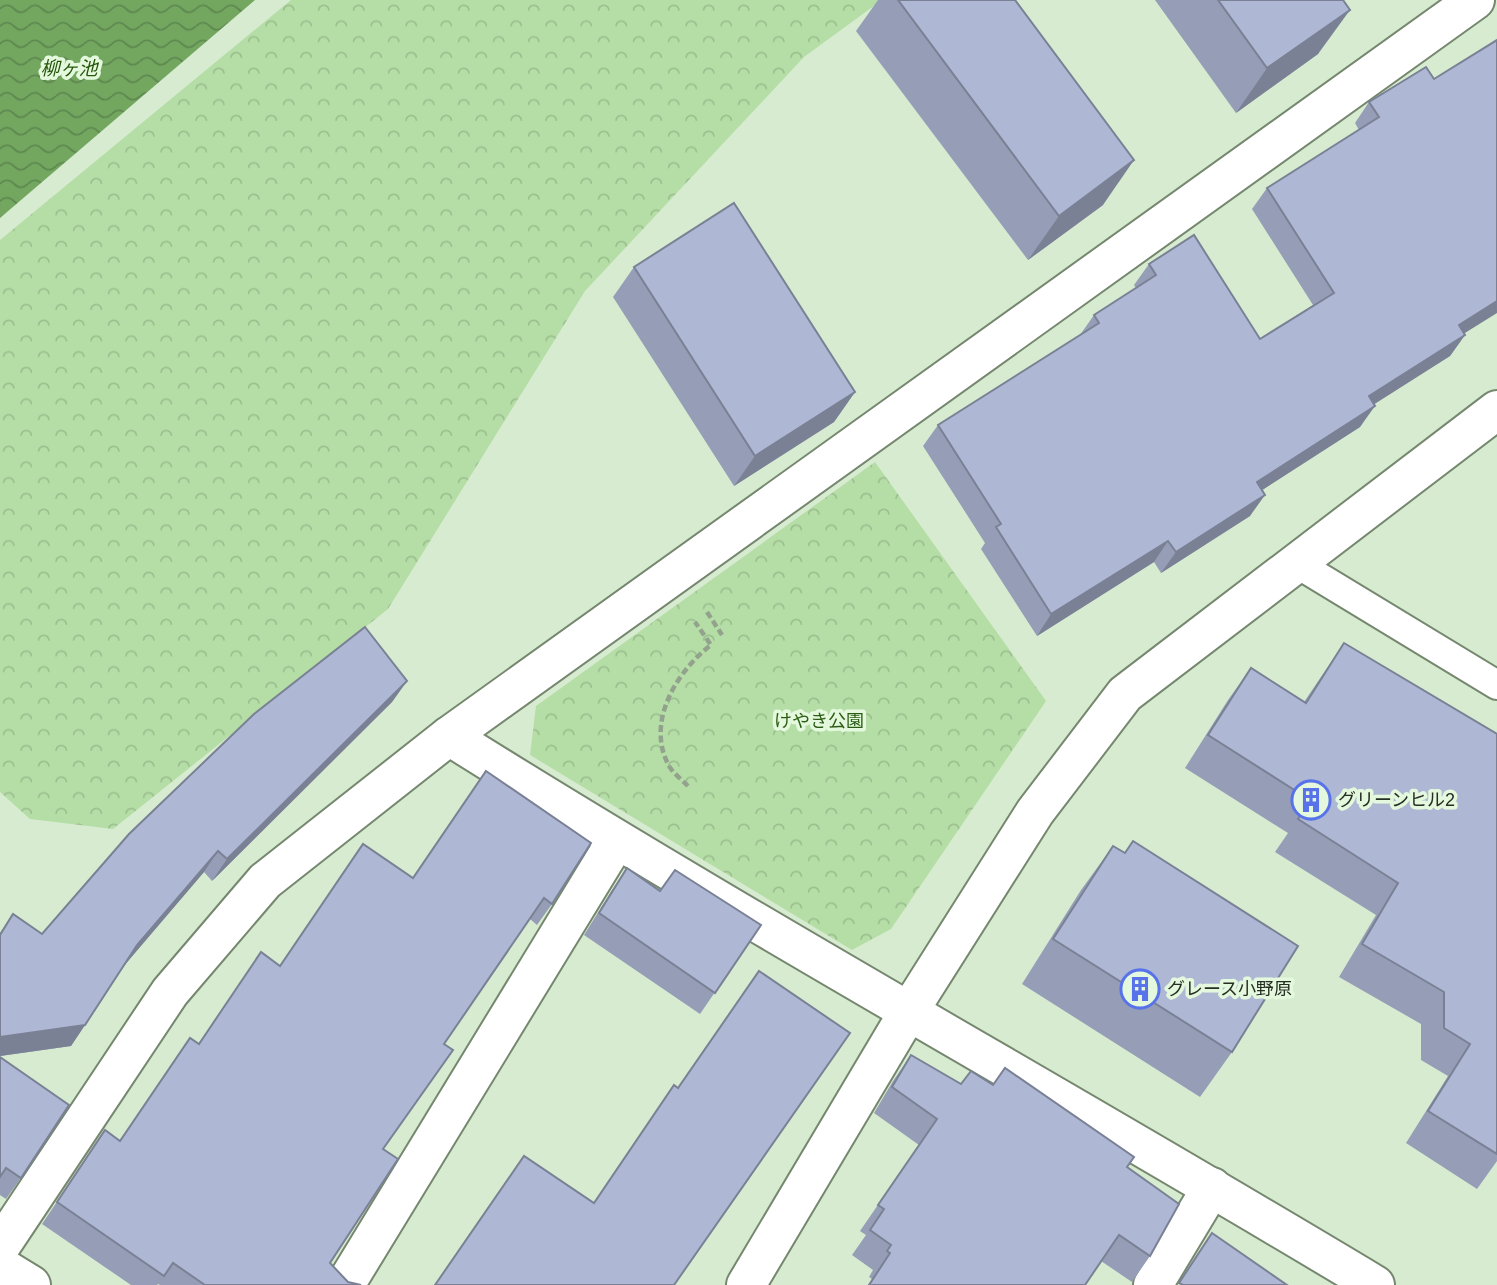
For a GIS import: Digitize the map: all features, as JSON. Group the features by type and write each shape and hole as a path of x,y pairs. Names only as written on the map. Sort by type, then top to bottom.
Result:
{"street":[{"path":"0,1247 170,992 265,881 449,736 1475,0"},
{"path":"746,1285 909,1011 1035,812 1125,694 1497,410"},
{"path":"449,736 616,841 1212,1187 1375,1285"},
{"path":"345,1285 616,841"},
{"path":"1153,1285 1212,1187"},
{"path":"0,1266 31,1285"}],"lane":[{"path":"1296,563 1497,685"}],"path":[{"path":"702,605 722,635"},
{"path":"688,786 669,766 662,739 664,710 675,684 690,661 711,645 689,614"}],"green space":[{"path":"291,0 882,0 804,57 585,291 388,609 113,829 30,819 0,792 0,240"},
{"name":"けやき公園","path":"875,462 1046,701 891,929 852,950 530,755 536,706"}],"water":[{"name":"柳ヶ池","path":"0,0 255,0 0,218"}],"building":[{"path":"898,0 1015,0 1134,160 1059,216"},
{"path":"1218,0 1343,0 1350,10 1267,68"},
{"path":"1497,40 1497,301 1459,325 1465,335 1369,396 1375,406 1257,482 1265,495 1176,552 1168,541 1051,614 996,527 1001,524 938,425 1099,323 1094,315 1156,275 1149,264 1194,235 1260,339 1334,293 1267,188 1379,117 1369,102 1426,67 1434,79"},
{"path":"734,203 855,392 755,456 634,267"},
{"path":"365,627 407,681 227,859 218,851 137,945 85,1025 0,1037 0,935 13,914 42,934 129,834 254,714"},
{"path":"1344,643 1497,734 1497,1154 1428,1111 1470,1044 1444,1028 1444,992 1362,944 1398,883 1298,819 1310,800 1208,735 1251,668 1306,703"},
{"path":"486,771 591,843 552,904 544,898 444,1044 453,1050 383,1149 398,1159 330,1263 348,1282 361,1285 205,1285 173,1263 164,1276 57,1202 105,1130 120,1141 190,1038 199,1044 261,952 280,966 363,844 413,878"},
{"path":"1133,841 1298,946 1232,1052 1053,939 1113,846 1125,853"},
{"path":"627,868 660,891 675,870 761,925 715,993 599,913"},
{"path":"759,971 850,1033 674,1285 435,1285 524,1156 594,1203 674,1085 678,1088"},
{"path":"911,1055 961,1084 971,1071 993,1085 1005,1068 1134,1157 1127,1167 1179,1204 1150,1256 1119,1235 1085,1285 869,1285 890,1253 887,1251 891,1245 870,1230 884,1209 878,1205 937,1119 892,1087"},
{"path":"0,1057 69,1105 21,1178 6,1168 0,1177"},
{"path":"1212,1233 1287,1285 1179,1283"}],"place":[{"name":"グリーンヒル2","path":"1311,800"},
{"name":"グレース小野原","path":"1140,989"}]}
